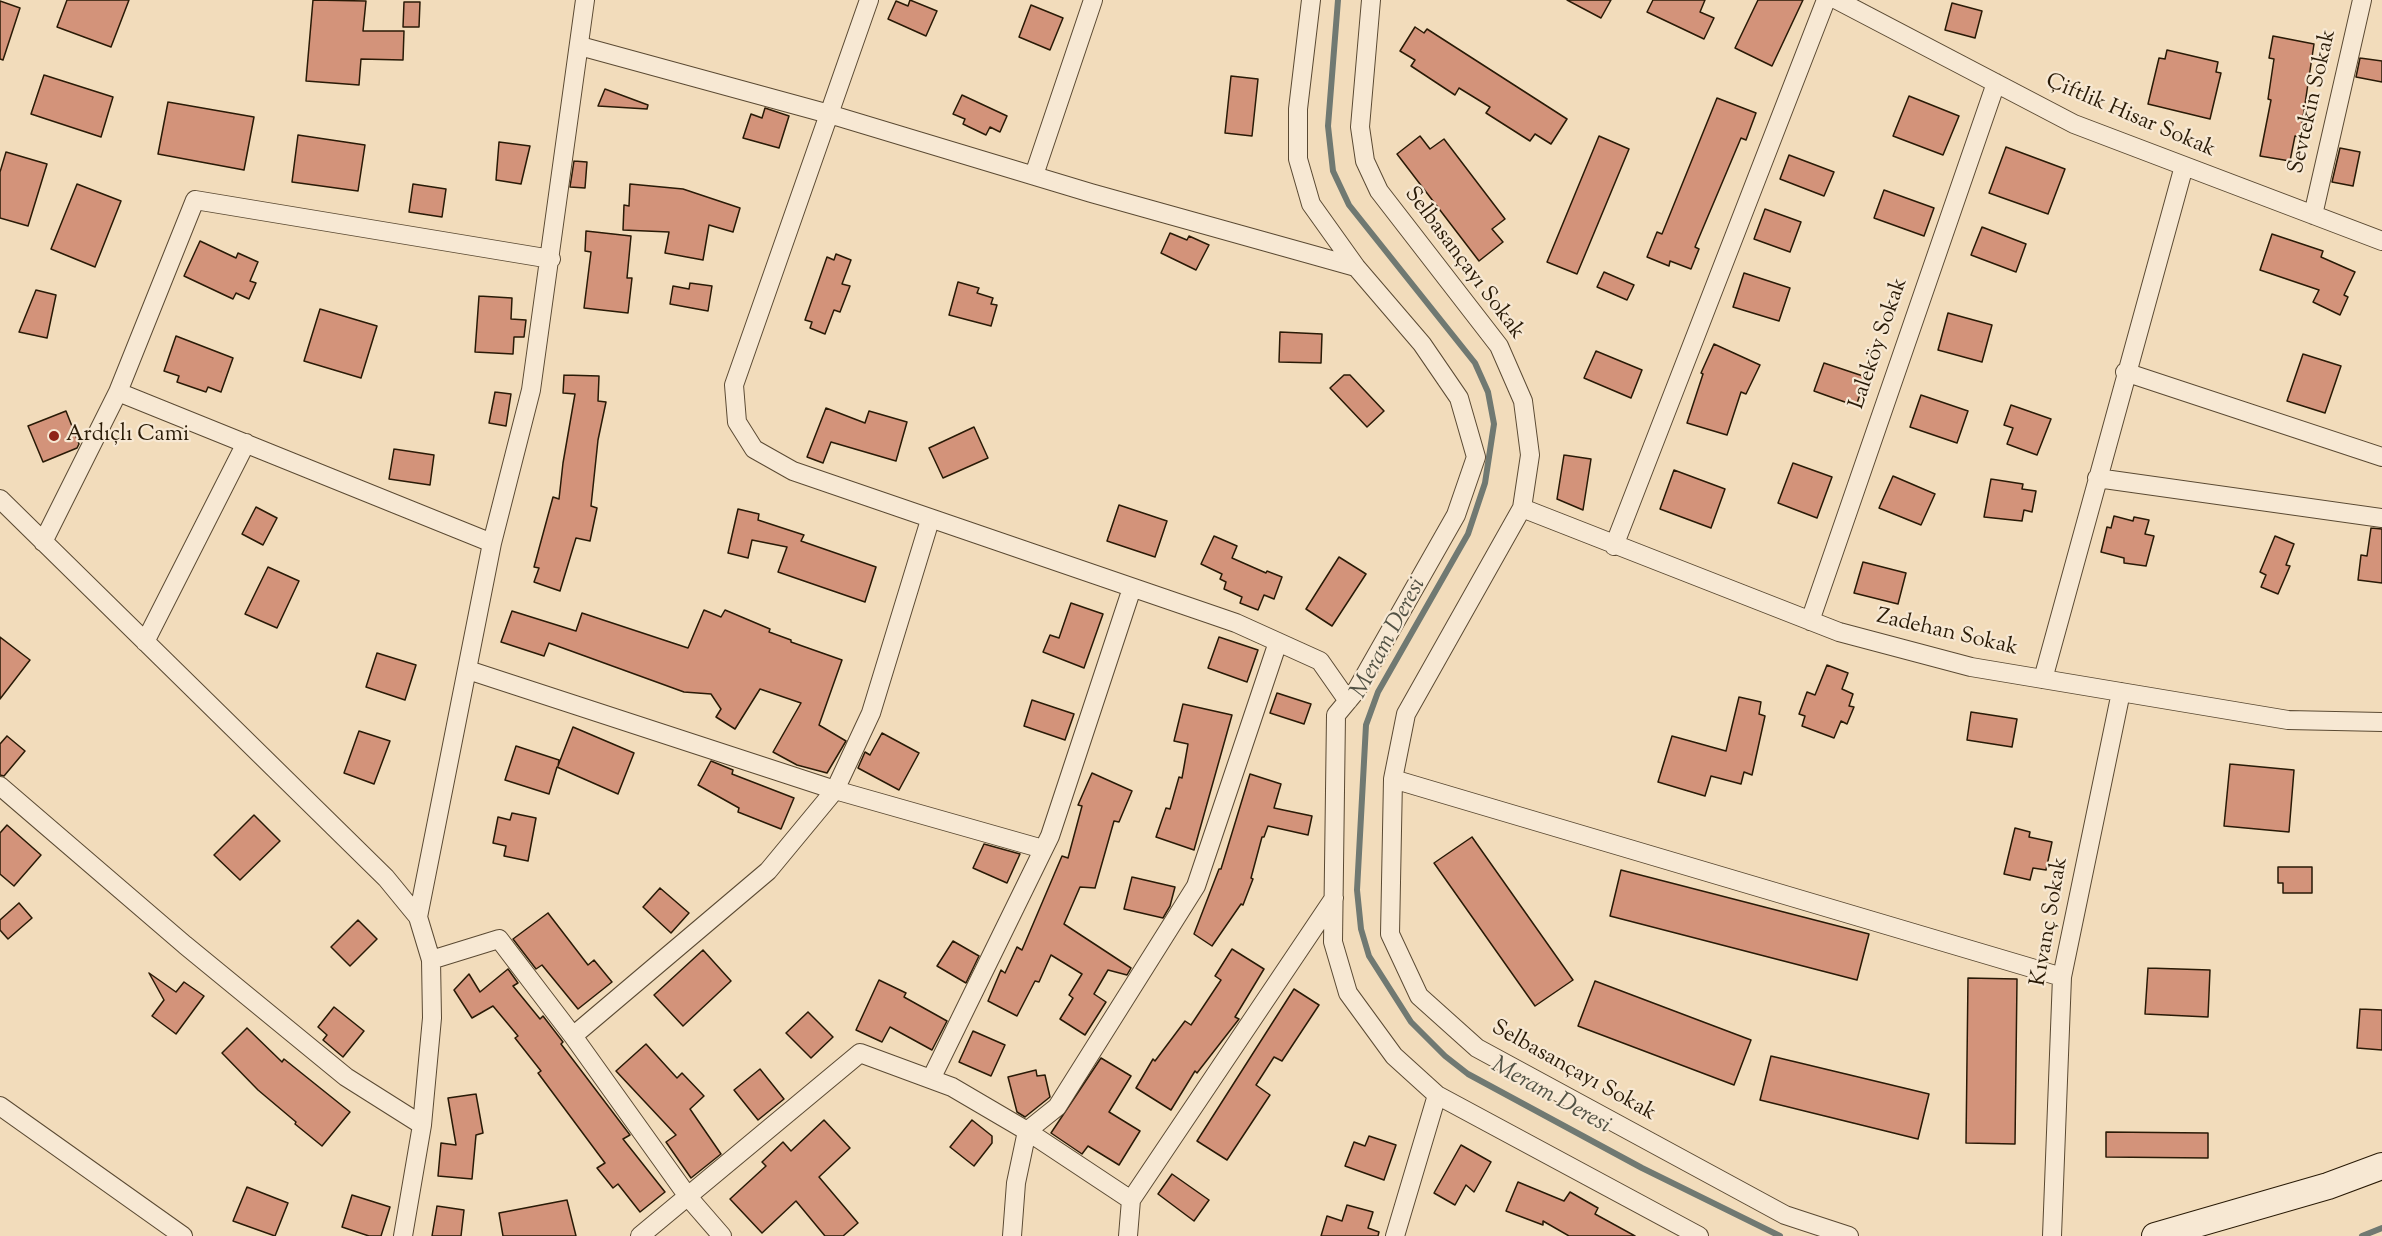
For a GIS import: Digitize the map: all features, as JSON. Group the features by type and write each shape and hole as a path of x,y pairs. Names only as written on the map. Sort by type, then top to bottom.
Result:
{"street":[{"path":"418,917 492,543 531,390 585,0"},
{"path":"869,0 734,385 737,422 754,449 793,471 930,520 1236,623 1320,661 1348,700"},
{"path":"1034,175 1093,0"},
{"path":"1311,0 1298,109 1298,159 1311,204 1356,267 1422,344 1459,398 1476,457 1456,515 1348,700 1335,715 1333,942 1348,993 1394,1056 1437,1095 1671,1230 1700,1236"},
{"name":"Selbasançayı Sokak","path":"1371,0 1360,127 1365,161 1379,191 1499,346 1522,401 1530,455 1522,508 1406,714 1393,779 1390,934 1419,996 1477,1048 1785,1215 1849,1236"},
{"path":"1614,546 1826,0"},
{"name":"Çiftlik Hisar Sokak","path":"1837,0 2074,124 2382,241"},
{"name":"Sevtekin Sokak","path":"2313,215 2362,0"},
{"path":"580,46 829,114 1356,267"},
{"name":"Laleköy Sokak","path":"1810,621 1996,83"},
{"path":"2043,679 2125,372 2184,166"},
{"path":"43,542 117,392 195,200 550,259"},
{"path":"2125,372 2382,457"},
{"path":"117,392 492,543"},
{"path":"145,642 246,443"},
{"path":"2097,478 2382,518"},
{"path":"0,499 386,878 418,917 431,960 432,1018 422,1125 403,1236"},
{"name":"Zadehan Sokak","path":"1522,508 1614,546 1839,632 1971,667 2288,720 2382,722"},
{"path":"573,1036 768,871 835,790 871,713 930,520"},
{"path":"931,1079 1043,849 1132,588"},
{"path":"1012,1236 1016,1184 1028,1131 1057,1107 1196,886 1278,642"},
{"path":"468,670 835,790 1043,849"},
{"name":"Kıvanç Sokak","path":"2052,1236 2062,977 2121,692"},
{"path":"1393,779 2062,977"},
{"path":"0,786 185,945 346,1077 422,1125"},
{"path":"1128,1236 1131,1200 1334,898"},
{"path":"431,960 499,939 573,1036 689,1198 722,1236"},
{"path":"640,1236 689,1198 860,1053 952,1087 1028,1131 1131,1200"},
{"path":"1395,1236 1437,1095"},
{"path":"0,1106 183,1236"},
{"path":"2155,1236 2328,1186 2382,1166"}],"building":[{"path":"67,0 129,0 111,47 57,27"},
{"path":"313,0 366,1 363,31 404,31 403,60 361,59 359,85 306,81"},
{"path":"910,0 937,11 926,36 888,19 896,1 908,6"},
{"path":"1567,0 1611,0 1601,18"},
{"path":"1653,0 1705,0 1700,12 1714,18 1704,39 1647,12"},
{"path":"1758,0 1803,0 1772,66 1735,48"},
{"path":"0,1 20,8 3,60 0,59"},
{"path":"404,2 420,2 419,27 403,27"},
{"path":"1952,3 1982,11 1975,38 1945,30"},
{"path":"1031,5 1063,18 1050,50 1019,37"},
{"path":"1415,27 1424,33 1427,29 1567,119 1551,144 1535,134 1530,141 1486,113 1490,107 1459,88 1455,95 1411,66 1415,60 1400,51"},
{"path":"2273,36 2314,44 2300,137 2295,136 2290,161 2260,156 2271,100 2268,99 2274,59 2269,58"},
{"path":"2167,50 2218,62 2216,72 2221,73 2210,119 2148,104 2159,58 2165,59"},
{"path":"2360,58 2382,61 2382,82 2356,77"},
{"path":"44,75 113,97 101,137 31,114"},
{"path":"1231,76 1258,79 1252,136 1225,133"},
{"path":"605,89 648,105 647,109 598,106"},
{"path":"962,95 1007,116 1000,132 990,127 986,135 963,124 965,119 953,114"},
{"path":"1909,96 1959,116 1943,155 1893,136"},
{"path":"1717,98 1756,113 1746,140 1741,138 1695,247 1699,249 1691,269 1670,261 1669,266 1647,257 1657,232 1662,234"},
{"path":"168,102 254,117 244,170 158,154"},
{"path":"765,108 789,116 779,148 743,138 751,114 762,118"},
{"path":"298,135 365,145 358,191 292,182"},
{"path":"1420,136 1430,149 1444,139 1505,219 1492,229 1503,242 1479,261 1397,154"},
{"path":"1599,136 1629,149 1577,274 1547,262"},
{"path":"499,142 530,146 521,184 496,180"},
{"path":"2006,147 2065,169 2048,214 1989,193"},
{"path":"2340,148 2360,152 2353,186 2332,182"},
{"path":"6,152 47,164 28,226 0,218 0,172"},
{"path":"1789,155 1834,172 1824,196 1780,179"},
{"path":"574,161 587,162 585,188 570,187"},
{"path":"77,184 121,201 95,267 51,249"},
{"path":"413,184 446,189 442,217 409,212"},
{"path":"630,184 683,189 740,208 733,232 709,225 703,260 665,253 669,232 623,230 624,205 629,206"},
{"path":"1884,190 1934,208 1924,236 1874,218"},
{"path":"1765,209 1801,222 1790,252 1754,239"},
{"path":"1982,227 2026,244 2016,272 1971,255"},
{"path":"586,231 631,236 627,278 632,278 628,313 584,308 591,252 585,251"},
{"path":"1170,233 1187,240 1189,236 1209,245 1196,270 1161,253"},
{"path":"2272,234 2323,251 2321,257 2355,272 2344,295 2348,297 2340,315 2313,302 2319,290 2260,270"},
{"path":"200,241 236,258 238,253 258,262 250,281 256,283 249,299 236,293 233,299 184,276"},
{"path":"836,254 851,260 842,284 850,286 840,312 834,310 825,334 810,328 812,322 805,320 827,257 834,260"},
{"path":"1604,272 1634,285 1627,300 1597,287"},
{"path":"1744,273 1790,288 1779,321 1733,307"},
{"path":"958,282 979,288 977,293 993,298 991,304 997,305 991,326 949,315"},
{"path":"690,283 712,286 708,311 670,304 673,286 689,289"},
{"path":"36,290 56,295 47,338 19,332"},
{"path":"479,296 512,298 511,319 526,320 524,337 514,337 513,354 475,352"},
{"path":"320,309 377,326 361,378 304,361"},
{"path":"1948,313 1992,325 1982,362 1938,350"},
{"path":"1280,332 1322,334 1321,363 1279,362"},
{"path":"176,336 233,358 221,392 208,387 206,392 177,382 179,376 164,371"},
{"path":"1714,344 1760,365 1746,394 1741,392 1727,435 1687,423 1703,374 1701,373"},
{"path":"1596,351 1642,370 1631,398 1584,378"},
{"path":"2303,354 2341,366 2325,413 2287,401"},
{"path":"1824,363 1866,377 1856,406 1814,391"},
{"path":"564,375 599,376 598,401 606,402 598,440 591,506 597,508 590,541 576,538 560,591 534,582 539,568 534,567 553,497 559,499 575,394 563,393"},
{"path":"1344,375 1350,375 1384,411 1367,427 1330,388"},
{"path":"495,392 511,394 506,426 489,423"},
{"path":"1921,395 1968,411 1957,443 1910,427"},
{"path":"2011,405 2051,419 2037,455 2007,444 2013,428 2004,425"},
{"path":"826,408 865,423 869,411 907,422 896,461 831,442 823,463 807,457"},
{"name":"Ardıçlı Cami","path":"66,411 79,444 77,448 43,462 28,426"},
{"path":"974,427 988,458 943,478 929,448"},
{"path":"394,449 434,455 430,485 389,479"},
{"path":"1564,455 1591,459 1583,510 1557,499"},
{"path":"1793,463 1832,477 1817,518 1778,503"},
{"path":"1674,470 1725,489 1711,528 1660,509"},
{"path":"1893,476 1935,494 1921,525 1879,508"},
{"path":"1991,479 2023,484 2022,489 2036,491 2032,512 2024,510 2022,521 1984,517"},
{"path":"1119,505 1167,521 1155,557 1107,541"},
{"path":"256,507 277,518 263,545 242,534"},
{"path":"738,509 759,514 758,520 804,535 801,541 876,567 865,602 778,572 787,547 752,540 748,558 728,553"},
{"path":"2114,516 2133,521 2134,517 2149,520 2145,534 2154,536 2146,566 2124,563 2124,558 2101,552 2107,527 2111,528"},
{"path":"2371,528 2382,529 2382,583 2358,580 2361,555 2367,556"},
{"path":"1214,536 1237,546 1232,558 1266,573 1267,571 1282,577 1274,599 1264,595 1258,610 1240,603 1242,597 1224,589 1226,582 1220,579 1222,574 1201,564"},
{"path":"2275,536 2294,544 2286,565 2290,566 2278,594 2261,587 2266,575 2260,572"},
{"path":"1339,557 1366,574 1332,626 1306,609"},
{"path":"1863,562 1906,573 1898,604 1854,593"},
{"path":"268,567 299,581 277,628 245,614"},
{"path":"1071,603 1103,614 1084,668 1043,652 1050,635 1059,638"},
{"path":"704,610 721,617 725,610 770,629 769,632 791,640 791,642 842,660 819,725 846,741 827,773 797,765 773,752 801,703 760,689 735,729 716,717 721,709 711,694 684,692 549,643 544,656 501,642 512,611 576,631 582,613 688,648"},
{"path":"0,637 30,660 0,699"},
{"path":"1219,637 1258,650 1247,682 1208,668"},
{"path":"377,653 416,665 405,700 366,687"},
{"path":"1827,665 1848,673 1842,689 1853,694 1849,706 1854,707 1847,724 1841,721 1834,738 1802,726 1805,716 1799,714 1807,692 1815,695"},
{"path":"1277,693 1311,704 1304,724 1270,713"},
{"path":"1739,697 1761,702 1759,714 1765,716 1752,775 1744,772 1741,784 1711,776 1705,796 1658,782 1672,736 1726,751"},
{"path":"1032,700 1074,714 1065,740 1024,726"},
{"path":"1183,704 1232,715 1194,850 1156,837 1166,808 1170,809 1179,777 1182,778 1188,744 1174,741"},
{"path":"1971,712 2017,719 2012,747 1967,740"},
{"path":"573,727 634,753 618,794 557,767 549,794 505,780 516,746 559,760 558,766"},
{"path":"359,731 390,741 374,784 344,773"},
{"path":"882,733 919,753 899,790 858,768 865,752 870,755"},
{"path":"7,736 25,751 4,776 0,775 0,744"},
{"path":"711,761 733,770 732,774 794,798 781,829 738,812 739,808 698,785"},
{"path":"2230,764 2294,770 2289,832 2224,826"},
{"path":"1092,773 1132,791 1119,822 1114,821 1095,888 1080,887 1064,924 1131,968 1127,975 1108,970 1094,994 1106,1002 1085,1035 1060,1019 1073,998 1069,995 1082,974 1051,955 1039,982 1035,981 1017,1016 988,1001 1001,970 1005,973 1017,947 1022,950 1062,856 1068,858 1082,806 1078,805"},
{"path":"1250,774 1281,784 1274,808 1312,816 1308,835 1268,826 1262,837 1251,878 1253,879 1243,905 1241,904 1212,946 1194,934 1219,869 1221,869"},
{"path":"512,813 536,818 528,861 504,856 506,846 493,843 498,817 510,820"},
{"path":"254,815 280,841 240,880 214,855"},
{"path":"7,825 41,855 14,886 0,874 0,833"},
{"path":"2015,828 2030,832 2029,837 2052,842 2046,870 2033,868 2030,880 2004,874"},
{"path":"1472,837 1573,980 1535,1006 1434,863"},
{"path":"984,844 1020,854 1007,883 973,868"},
{"path":"2278,867 2312,867 2312,893 2283,893 2283,883 2278,883"},
{"path":"1621,870 1869,934 1857,980 1610,916"},
{"path":"1132,877 1175,887 1170,906 1163,918 1124,909"},
{"path":"660,888 689,913 671,933 643,907"},
{"path":"19,903 32,918 8,939 0,930 0,920"},
{"path":"548,913 588,965 594,960 612,982 578,1009 542,965 536,969 513,939"},
{"path":"358,920 377,939 350,966 331,947"},
{"path":"953,941 979,956 966,983 937,966"},
{"path":"1232,949 1264,969 1235,1017 1239,1019 1197,1073 1195,1071 1171,1110 1136,1088 1153,1059 1155,1061 1185,1021 1191,1025 1221,980 1215,976"},
{"path":"703,950 731,981 683,1026 654,995"},
{"path":"2148,968 2210,970 2208,1017 2145,1014"},
{"path":"508,969 518,983 513,986 540,1019 543,1016 563,1042 561,1044 630,1135 623,1139 665,1192 640,1212 618,1184 613,1188 597,1168 605,1163 538,1073 541,1071 515,1038 518,1036 493,1006 472,1018 454,990 469,974 480,992"},
{"path":"149,973 176,992 184,982 204,996 176,1034 152,1016 164,1000"},
{"path":"1968,978 2017,979 2015,1144 1966,1143"},
{"path":"879,980 906,993 904,997 947,1021 932,1050 890,1027 882,1042 856,1030"},
{"path":"1595,981 1751,1040 1734,1085 1578,1026"},
{"path":"1294,989 1319,1005 1282,1061 1274,1057 1256,1085 1270,1095 1227,1160 1197,1141"},
{"path":"334,1007 364,1031 343,1057 323,1040 327,1035 318,1027"},
{"path":"2360,1009 2382,1010 2382,1050 2357,1048"},
{"path":"808,1012 833,1037 811,1058 786,1033"},
{"path":"247,1028 282,1062 284,1059 350,1112 322,1146 258,1090 222,1053"},
{"path":"973,1031 1005,1045 991,1076 959,1062"},
{"path":"646,1044 677,1078 682,1073 704,1096 690,1109 721,1154 691,1178 666,1142 676,1135 616,1071"},
{"path":"1771,1056 1929,1094 1918,1139 1760,1100"},
{"path":"1101,1058 1131,1076 1109,1112 1140,1131 1119,1165 1088,1146 1082,1154 1051,1133"},
{"path":"760,1069 784,1099 758,1120 734,1090"},
{"path":"1036,1070 1037,1076 1045,1075 1050,1097 1025,1117 1017,1112 1008,1077"},
{"path":"476,1094 483,1133 476,1135 472,1179 438,1176 441,1143 456,1145 448,1098"},
{"path":"824,1120 850,1148 819,1177 858,1223 843,1236 825,1236 796,1201 762,1233 730,1199 766,1166 762,1162 783,1142 791,1151"},
{"path":"972,1120 992,1136 992,1143 974,1166 950,1147"},
{"path":"2106,1132 2208,1133 2208,1158 2106,1157"},
{"path":"1369,1136 1396,1145 1384,1180 1345,1166 1354,1142 1365,1146"},
{"path":"1461,1145 1491,1162 1474,1192 1466,1185 1455,1205 1434,1193"},
{"path":"1172,1174 1209,1200 1194,1221 1158,1194"},
{"path":"1518,1182 1564,1201 1570,1192 1598,1208 1595,1214 1635,1236 1569,1236 1543,1221 1543,1225 1506,1211"},
{"path":"247,1187 288,1203 275,1236 233,1221"},
{"path":"352,1195 390,1207 381,1236 369,1236 342,1227"},
{"path":"567,1200 576,1236 503,1236 499,1213"},
{"path":"1347,1205 1373,1212 1368,1228 1379,1232 1378,1236 1321,1236 1327,1216 1342,1221"},
{"path":"437,1206 464,1210 461,1236 432,1236"}],"waterway":[{"name":"Meram Deresi","path":"1338,0 1328,126 1333,171 1349,205 1475,363 1488,392 1494,424 1485,483 1468,534 1378,692 1366,725 1357,890 1361,929 1369,956 1411,1022 1445,1056 1468,1074 1642,1168 1780,1236"},
{"name":"Meram Deresi","path":"2362,1236 2382,1228"}],"place":[{"name":"Ardıçlı Cami","path":"54,436"}]}
